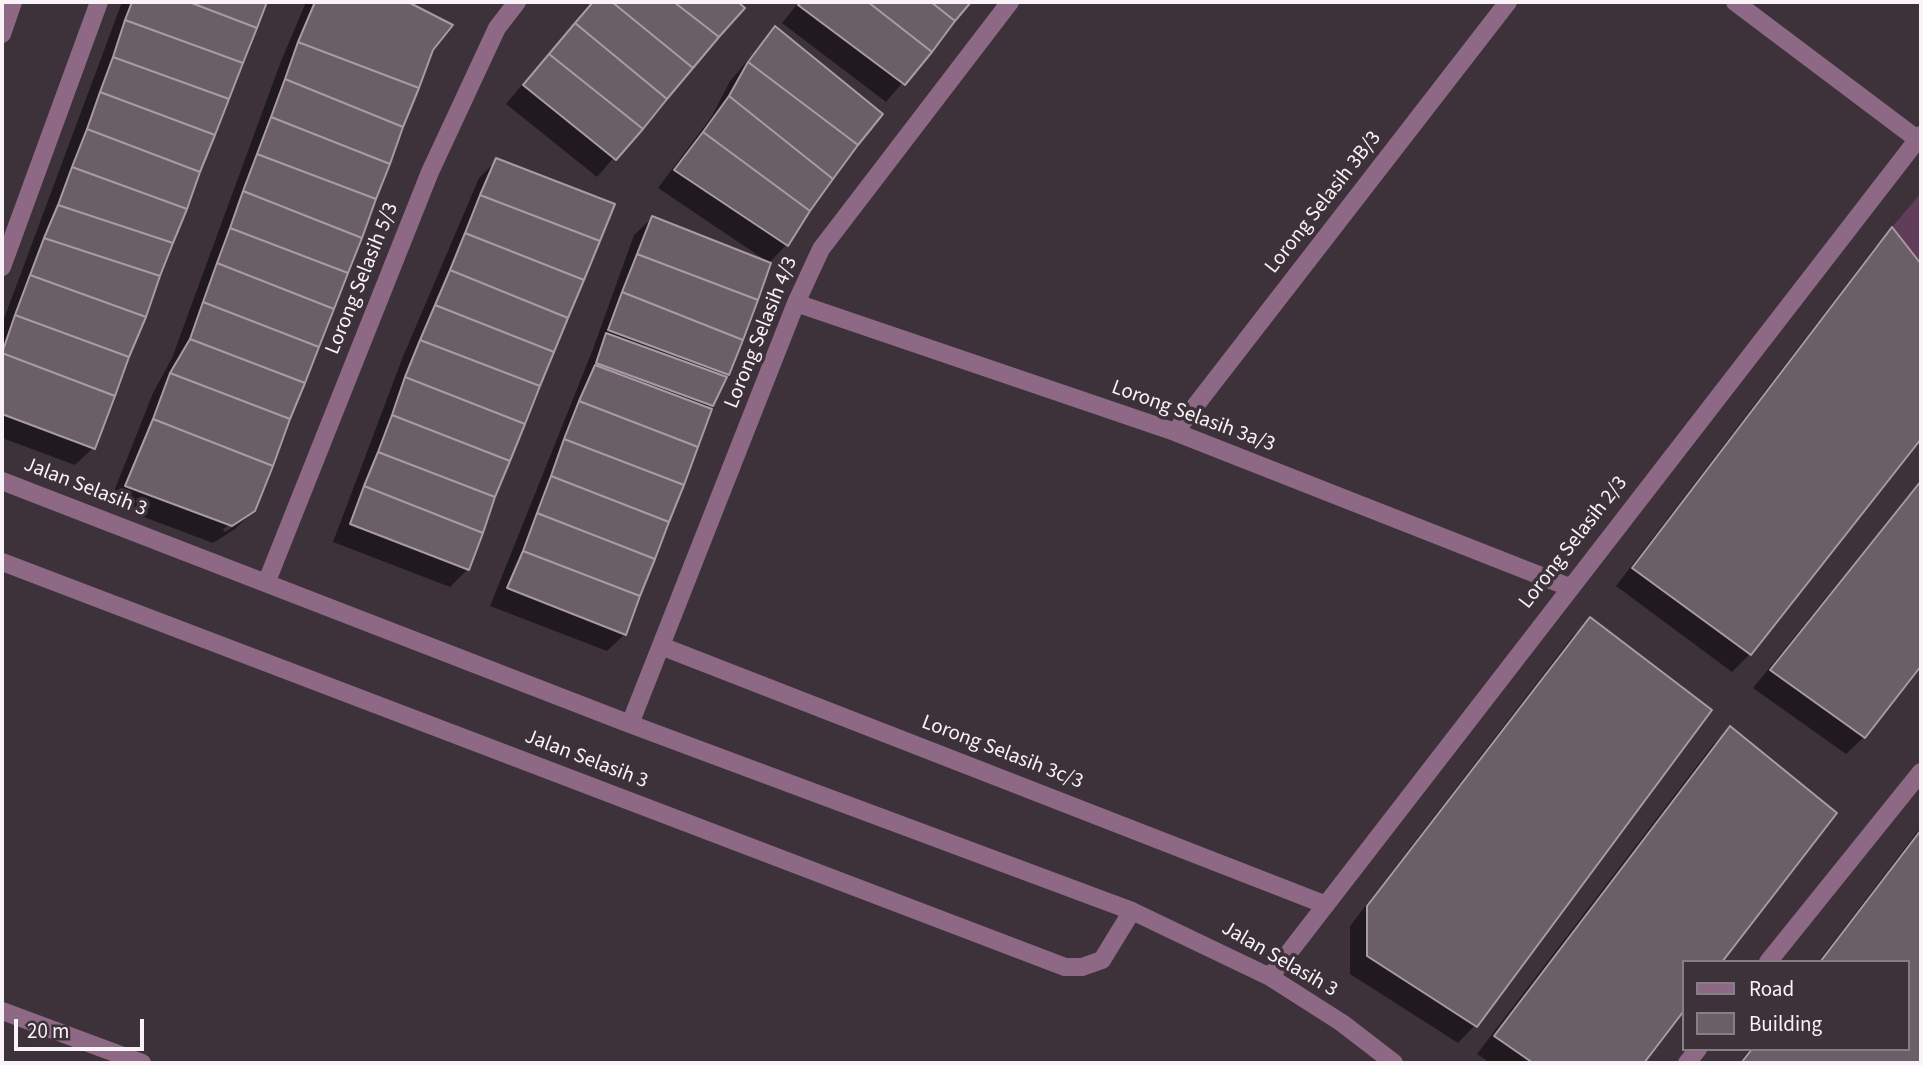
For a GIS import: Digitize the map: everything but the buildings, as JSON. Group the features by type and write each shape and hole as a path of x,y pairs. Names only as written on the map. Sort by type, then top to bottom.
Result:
{"street":[{"path":"2,34 13,2"},
{"path":"2,267 99,2"},
{"name":"Lorong Selasih 5/3","path":"267,581 430,172 497,28 517,2"},
{"name":"Lorong Selasih 4/3","path":"630,724 796,303 821,249 1010,2"},
{"name":"Lorong Selasih 3B/3","path":"1175,432 1508,2"},
{"path":"1735,2 1919,137"},
{"name":"Lorong Selasih 2/3","path":"1270,977 1919,137"},
{"name":"Lorong Selasih 3a/3","path":"796,303 1175,432 1569,587"},
{"name":"Jalan Selasih 3","path":"2,481 267,581 630,724 1132,911 1270,977 1342,1023 1394,1063"},
{"name":"Jalan Selasih 3","path":"2,562 1065,967 1082,967 1102,960 1132,911"},
{"name":"Lorong Selasih 3c/3","path":"661,646 1119,822 1326,905"},
{"path":"1770,960 1921,772"},
{"path":"2,1011 142,1063"}],"shaded area":[{"path":"1921,193 1921,264 1892,227"}]}
